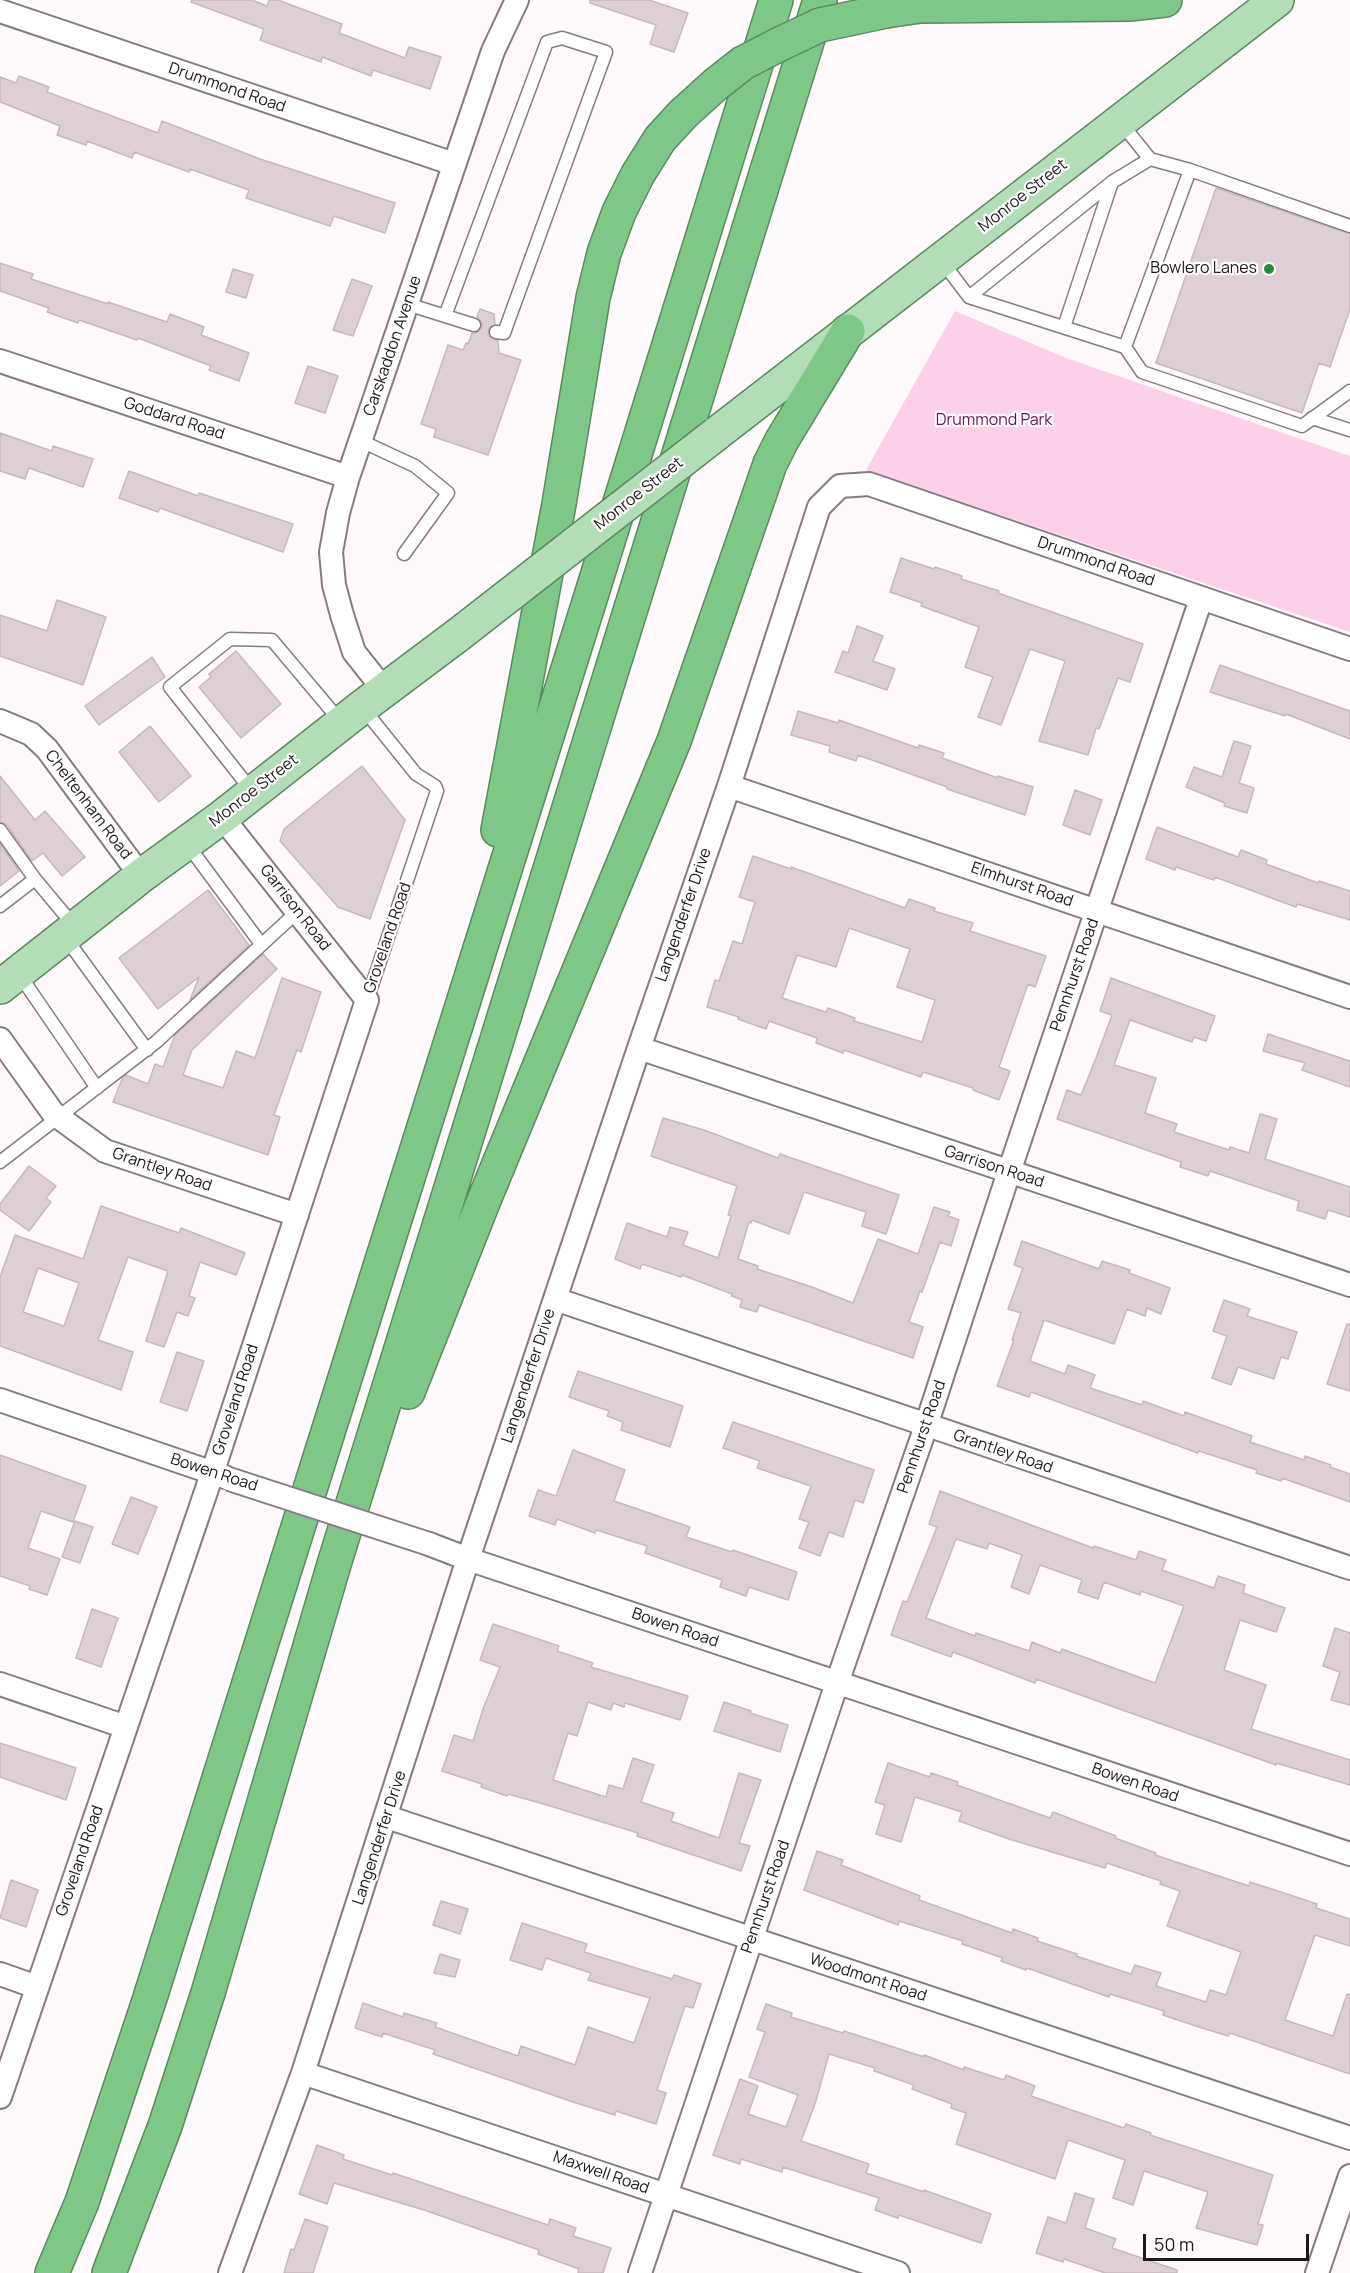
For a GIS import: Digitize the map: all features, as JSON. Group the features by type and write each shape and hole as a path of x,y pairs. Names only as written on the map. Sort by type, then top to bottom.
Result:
{"highway":[{"path":"52,2273 82,2202 120,2093 381,1267 776,0"},
{"path":"110,2273 165,2126 220,1954 335,1561 820,0"},
{"path":"381,1267 502,812 559,504 592,298 604,253 619,212 638,174 660,140 683,114 715,85 743,63 820,25 920,6 1129,4 1165,0"},
{"path":"220,1954 276,1817 410,1386 674,741 770,464 782,440 848,332"}],"main road":[{"name":"Monroe Street","path":"9,980 1277,0"}],"street":[{"name":"Carskaddon Avenue","path":"363,707 354,652 334,585 331,552 338,513 348,477 493,51 517,0"},
{"name":"Drummond Road","path":"0,11 454,164"},
{"name":"Goddard Road","path":"0,361 348,477"},
{"name":"Drummond Road","path":"840,486 869,484 1350,649"},
{"name":"Langenderfer Drive","path":"230,2273 303,2073 468,1559 729,786 819,507 840,486"},
{"name":"Pennhurst Road","path":"639,2273 753,1939 837,1683 926,1426 1201,599"},
{"name":"Cheltenham Road","path":"0,721 31,734 47,749 141,876"},
{"name":"Elmhurst Road","path":"729,786 1350,996"},
{"name":"Garrison Road","path":"222,817 367,1000"},
{"name":"Groveland Road","path":"0,2097 126,1727 221,1476 297,1215 367,1000"},
{"name":"Grantley Road","path":"0,1039 53,1113 105,1151 297,1215"},
{"name":"Garrison Road","path":"639,1048 1350,1285"},
{"name":"Grantley Road","path":"555,1299 1350,1568"},
{"name":"Bowen Road","path":"0,1400 1350,1854"},
{"path":"0,1684 126,1727"},
{"name":"Woodmont Road","path":"387,1817 1350,2138"},
{"path":"0,1974 37,1987"},
{"name":"Maxwell Road","path":"303,2073 898,2273"},
{"path":"1317,2273 1350,2176"}],"lane":[{"path":"445,316 547,42 562,38 606,52 504,333 496,332"},
{"path":"1120,122 1150,159 1190,170 1350,226"},
{"path":"969,297 1112,182 1150,159"},
{"path":"1125,347 1190,170"},
{"path":"1064,327 1112,182"},
{"path":"940,260 969,297 1125,347 1142,372 1302,426 1350,391"},
{"path":"407,304 474,325"},
{"path":"1312,418 1350,430"},
{"path":"361,441 416,466 448,493 404,554"},
{"path":"253,792 170,687 230,639 272,640 363,707"},
{"name":"Groveland Road","path":"363,707 416,774 435,786 437,791 367,1000"},
{"path":"0,830 35,879 147,1050"},
{"path":"187,843 261,944"},
{"path":"0,906 35,879"},
{"path":"0,1162 147,1050 297,912"},
{"path":"9,980 97,1089"}],"green space":[{"name":"Drummond Park","path":"955,311 1066,358 1350,456 1350,632 866,470"}],"building":[{"path":"192,0 252,0 267,6 269,0 278,0 342,24 339,33 405,58 409,47 441,57 430,89 373,70 371,76 322,57 321,62 260,40 264,29 191,2"},
{"path":"590,0 649,0 688,13 674,52 650,44 656,25 590,3"},
{"path":"19,76 49,87 47,92 158,133 162,121 260,159 395,203 385,233 334,216 330,226 246,198 249,190 190,169 189,172 134,152 132,158 87,141 86,145 57,135 60,126 0,102 0,77 16,83"},
{"name":"Bowlero Lanes","path":"1216,188 1350,234 1350,309 1330,367 1319,363 1302,413 1156,363"},
{"path":"0,263 33,274 31,279 108,304 108,302 167,322 170,314 204,327 201,335 249,353 239,381 209,370 211,366 138,338 137,340 79,320 78,323 47,312 49,308 0,291"},
{"path":"233,269 253,275 246,298 226,292"},
{"path":"352,279 372,286 353,336 333,330"},
{"path":"480,309 494,314 495,324 489,328 488,335 498,340 499,353 521,360 488,455 434,437 436,429 421,424 448,345 463,350 472,333 482,328 482,323 477,317"},
{"path":"308,366 338,376 325,413 295,403"},
{"path":"0,433 52,451 53,446 93,459 83,487 29,468 25,479 0,471"},
{"path":"129,471 198,496 199,493 293,524 283,552 160,508 158,512 119,498"},
{"path":"901,558 962,576 961,579 999,591 998,593 1143,644 1130,682 1118,678 1099,729 1096,728 1088,755 1039,741 1065,661 1030,649 1001,725 978,717 993,677 965,667 979,627 890,592"},
{"path":"57,600 106,617 83,685 0,656 0,615 47,631"},
{"path":"857,626 883,636 873,661 895,669 887,690 835,672 843,651 848,653"},
{"path":"236,651 281,704 241,738 199,687 211,677 209,674"},
{"path":"152,657 165,677 99,725 85,706"},
{"path":"1220,665 1350,711 1350,739 1286,714 1285,716 1210,692"},
{"path":"798,711 838,723 839,720 918,748 919,745 944,753 942,758 998,778 998,776 1033,787 1025,815 947,789 947,787 858,755 856,761 829,752 830,746 791,735"},
{"path":"150,726 191,776 159,802 119,752"},
{"path":"1234,741 1251,746 1239,783 1254,788 1247,813 1224,806 1225,803 1186,787 1194,767 1222,777"},
{"path":"362,766 405,820 370,919 338,907 280,841 284,829"},
{"path":"0,776 35,820 45,811 85,857 62,876 43,853 32,861 7,825 0,822"},
{"path":"1075,790 1102,800 1090,835 1063,825"},
{"path":"1157,827 1238,857 1241,850 1267,860 1266,864 1318,883 1319,881 1350,891 1350,920 1297,904 1296,907 1215,877 1214,880 1176,867 1175,870 1146,859"},
{"path":"0,844 19,871 0,886"},
{"path":"753,856 791,869 791,867 905,908 909,899 935,908 934,911 973,923 970,931 1046,956 1035,987 1028,984 999,1067 1010,1071 999,1100 973,1090 973,1088 923,1072 921,1077 844,1050 843,1053 816,1043 817,1038 769,1021 766,1029 738,1019 739,1017 707,1007 715,980 719,981 733,941 742,944 755,902 739,897","holes":["849,928 910,949 897,987 935,1000 922,1042 854,1021 855,1018 828,1008 826,1012 782,998 797,955 836,967"]},
{"path":"208,890 249,945 190,1000 199,977 158,1009 119,958"},
{"path":"263,954 277,969 192,1050 183,1075 223,1088 236,1051 255,1058 282,978 321,992 301,1052 297,1050 274,1115 280,1117 268,1155 113,1102 122,1079 126,1075 148,1084 155,1064 163,1067 175,1035"},
{"path":"1111,978 1215,1016 1206,1041 1194,1037 1192,1042 1130,1020 1114,1065 1156,1078 1145,1113 1177,1124 1174,1132 1229,1150 1230,1147 1249,1153 1260,1114 1277,1119 1265,1159 1350,1187 1350,1217 1328,1210 1325,1219 1297,1210 1299,1201 1210,1171 1208,1176 1180,1167 1181,1162 1057,1119 1067,1090 1081,1095 1096,1058 1112,1015 1100,1011"},
{"path":"1268,1034 1350,1061 1350,1087 1302,1070 1305,1063 1263,1051"},
{"path":"663,1118 704,1130 778,1158 780,1154 899,1195 886,1234 862,1226 866,1212 804,1192 789,1234 752,1220 751,1223 749,1222 738,1259 758,1266 757,1269 853,1303 878,1239 918,1254 934,1207 950,1212 948,1216 959,1220 951,1246 940,1242 909,1322 923,1327 913,1358 759,1305 757,1312 740,1307 742,1300 732,1294 682,1275 681,1277 642,1264 640,1269 615,1259 627,1223 667,1237 670,1227 688,1232 683,1245 718,1258 731,1216 728,1215 737,1186 651,1156"},
{"path":"29,1166 56,1186 46,1198 51,1202 29,1231 0,1210 0,1204"},
{"path":"101,1206 179,1233 181,1228 245,1253 236,1275 200,1262 189,1296 195,1298 188,1316 177,1312 164,1347 146,1341 168,1271 128,1257 98,1340 133,1352 121,1390 0,1346 0,1277 15,1235 83,1259","holes":["38,1268 79,1283 64,1326 23,1312"]},
{"path":"1022,1241 1099,1269 1102,1261 1130,1270 1129,1273 1170,1288 1161,1314 1147,1308 1145,1316 1127,1309 1114,1344 1044,1320 1030,1361 1065,1374 1068,1365 1095,1375 1090,1388 1142,1405 1143,1401 1184,1416 1185,1412 1252,1436 1250,1442 1304,1460 1305,1456 1331,1465 1330,1467 1350,1474 1350,1502 1282,1478 1281,1481 1256,1473 1257,1470 1199,1451 1198,1453 1031,1392 1029,1397 997,1386 1021,1313 1008,1309 1023,1268 1014,1265"},
{"path":"1224,1300 1250,1309 1247,1316 1297,1332 1288,1359 1281,1357 1274,1379 1238,1367 1231,1385 1212,1378 1227,1336 1213,1331"},
{"path":"1347,1324 1350,1324 1350,1391 1327,1384"},
{"path":"177,1352 204,1361 187,1411 160,1402"},
{"path":"578,1371 683,1406 670,1447 621,1430 623,1422 607,1416 609,1411 569,1397"},
{"path":"733,1422 874,1470 863,1503 855,1500 843,1537 829,1532 820,1556 799,1548 809,1522 799,1519 811,1486 757,1468 760,1461 723,1448"},
{"path":"573,1450 625,1470 614,1501 690,1527 686,1537 797,1572 788,1600 749,1587 746,1596 720,1587 722,1580 645,1553 647,1546 596,1530 595,1533 557,1519 555,1525 529,1516 538,1490 556,1496"},
{"path":"0,1455 86,1486 73,1522 41,1511 28,1548 60,1559 47,1595 29,1589 30,1586 0,1576"},
{"path":"940,1491 1093,1548 1094,1546 1136,1560 1139,1551 1166,1560 1162,1570 1214,1588 1218,1576 1245,1585 1243,1593 1285,1608 1276,1632 1240,1620 1224,1670 1266,1685 1251,1729 1350,1760 1350,1785 1276,1763 1276,1765 1036,1679 1035,1683 953,1652 951,1657 891,1635 903,1601 907,1602 937,1527 929,1524","holes":["956,1539 987,1549 989,1543 1022,1555 1011,1587 1029,1594 1040,1565 1082,1580 1078,1592 1098,1599 1104,1582 1140,1595 1141,1591 1184,1606 1155,1683 1062,1649 1060,1653 1032,1642 1029,1651 976,1633 975,1636 926,1618"]},
{"path":"131,1497 157,1507 138,1554 112,1544"},
{"path":"75,1521 93,1527 80,1563 62,1557"},
{"path":"92,1609 118,1618 101,1667 76,1658"},
{"path":"493,1624 559,1646 557,1651 593,1663 591,1667 688,1696 680,1720 625,1703 624,1707 613,1703 611,1710 588,1702 577,1736 568,1733 553,1780 606,1797 609,1785 623,1789 633,1758 654,1765 641,1802 674,1813 671,1821 719,1838 739,1773 761,1780 739,1843 750,1846 741,1871 637,1836 638,1833 547,1805 508,1794 507,1796 481,1787 482,1784 442,1771 454,1735 473,1741 500,1667 480,1660"},
{"path":"1335,1628 1350,1633 1350,1705 1331,1700 1340,1672 1323,1666"},
{"path":"724,1702 788,1725 780,1752 714,1731"},
{"path":"0,1743 76,1768 66,1800 0,1777"},
{"path":"888,1763 930,1777 931,1773 958,1782 957,1785 1050,1818 1053,1812 1116,1836 1115,1838 1156,1853 1155,1855 1249,1886 1250,1882 1290,1895 1317,1904 1316,1908 1350,1919 1350,1946 1315,1935 1285,2020 1333,2036 1347,1994 1350,1995 1350,2074 1230,2033 1228,2036 1163,2015 1164,2011 1110,1994 1109,1997 1027,1968 1026,1970 1001,1961 1003,1958 962,1944 963,1941 899,1921 898,1925 804,1890 817,1851 843,1860 841,1865 920,1896 919,1900 1012,1933 1013,1929 1038,1938 1037,1941 1077,1954 1076,1956 1131,1974 1135,1965 1161,1973 1156,1986 1206,2002 1210,1990 1226,1995 1241,1952 1167,1926 1180,1891 1160,1884 1161,1881 1107,1863 1105,1868 1009,1839 959,1821 962,1812 915,1797 901,1842 876,1834 885,1805 875,1802"},
{"path":"11,1880 38,1890 26,1927 0,1918"},
{"path":"441,1901 468,1909 460,1934 433,1925"},
{"path":"522,1923 587,1944 584,1952 672,1979 674,1975 701,1984 693,2008 685,2006 657,2090 666,2093 656,2124 616,2111 615,2115 576,2103 433,2054 435,2050 383,2033 382,2037 355,2028 363,2003 403,2017 404,2013 437,2023 435,2027 518,2056 521,2046 575,2065 588,2027 634,2043 650,1998 588,1980 591,1973 546,1958 542,1970 510,1960"},
{"path":"440,1954 460,1960 455,1977 434,1973"},
{"path":"766,2004 792,2013 791,2017 843,2033 844,2031 924,2057 924,2055 964,2070 964,2067 1004,2080 1006,2075 1035,2086 1031,2096 1124,2128 1126,2124 1151,2133 1150,2135 1273,2175 1258,2224 1263,2225 1257,2245 1196,2228 1208,2192 1144,2171 1133,2205 1113,2198 1125,2160 1068,2140 1055,2179 956,2144 966,2113 951,2108 952,2104 912,2089 914,2085 874,2071 875,2068 829,2054 815,2104 801,2141 869,2164 866,2173 924,2192 924,2190 991,2214 981,2243 899,2215 898,2218 875,2210 879,2198 783,2167 782,2172 741,2159 740,2164 713,2155 740,2079 758,2086 748,2114 786,2127 798,2095 749,2077 765,2032 757,2029"},
{"path":"317,2145 344,2155 343,2159 392,2175 393,2173 548,2225 550,2219 576,2228 573,2236 611,2248 603,2273 578,2273 579,2269 538,2254 539,2250 424,2210 334,2183 327,2204 299,2194"},
{"path":"1075,2193 1094,2199 1085,2228 1116,2239 1112,2248 1177,2270 1177,2273 1105,2273 1064,2259 1063,2262 1036,2253 1048,2217 1066,2223"},
{"path":"305,2219 328,2227 313,2273 284,2273 291,2249 294,2250"}],"place":[{"name":"Bowlero Lanes","path":"1269,269"}]}
